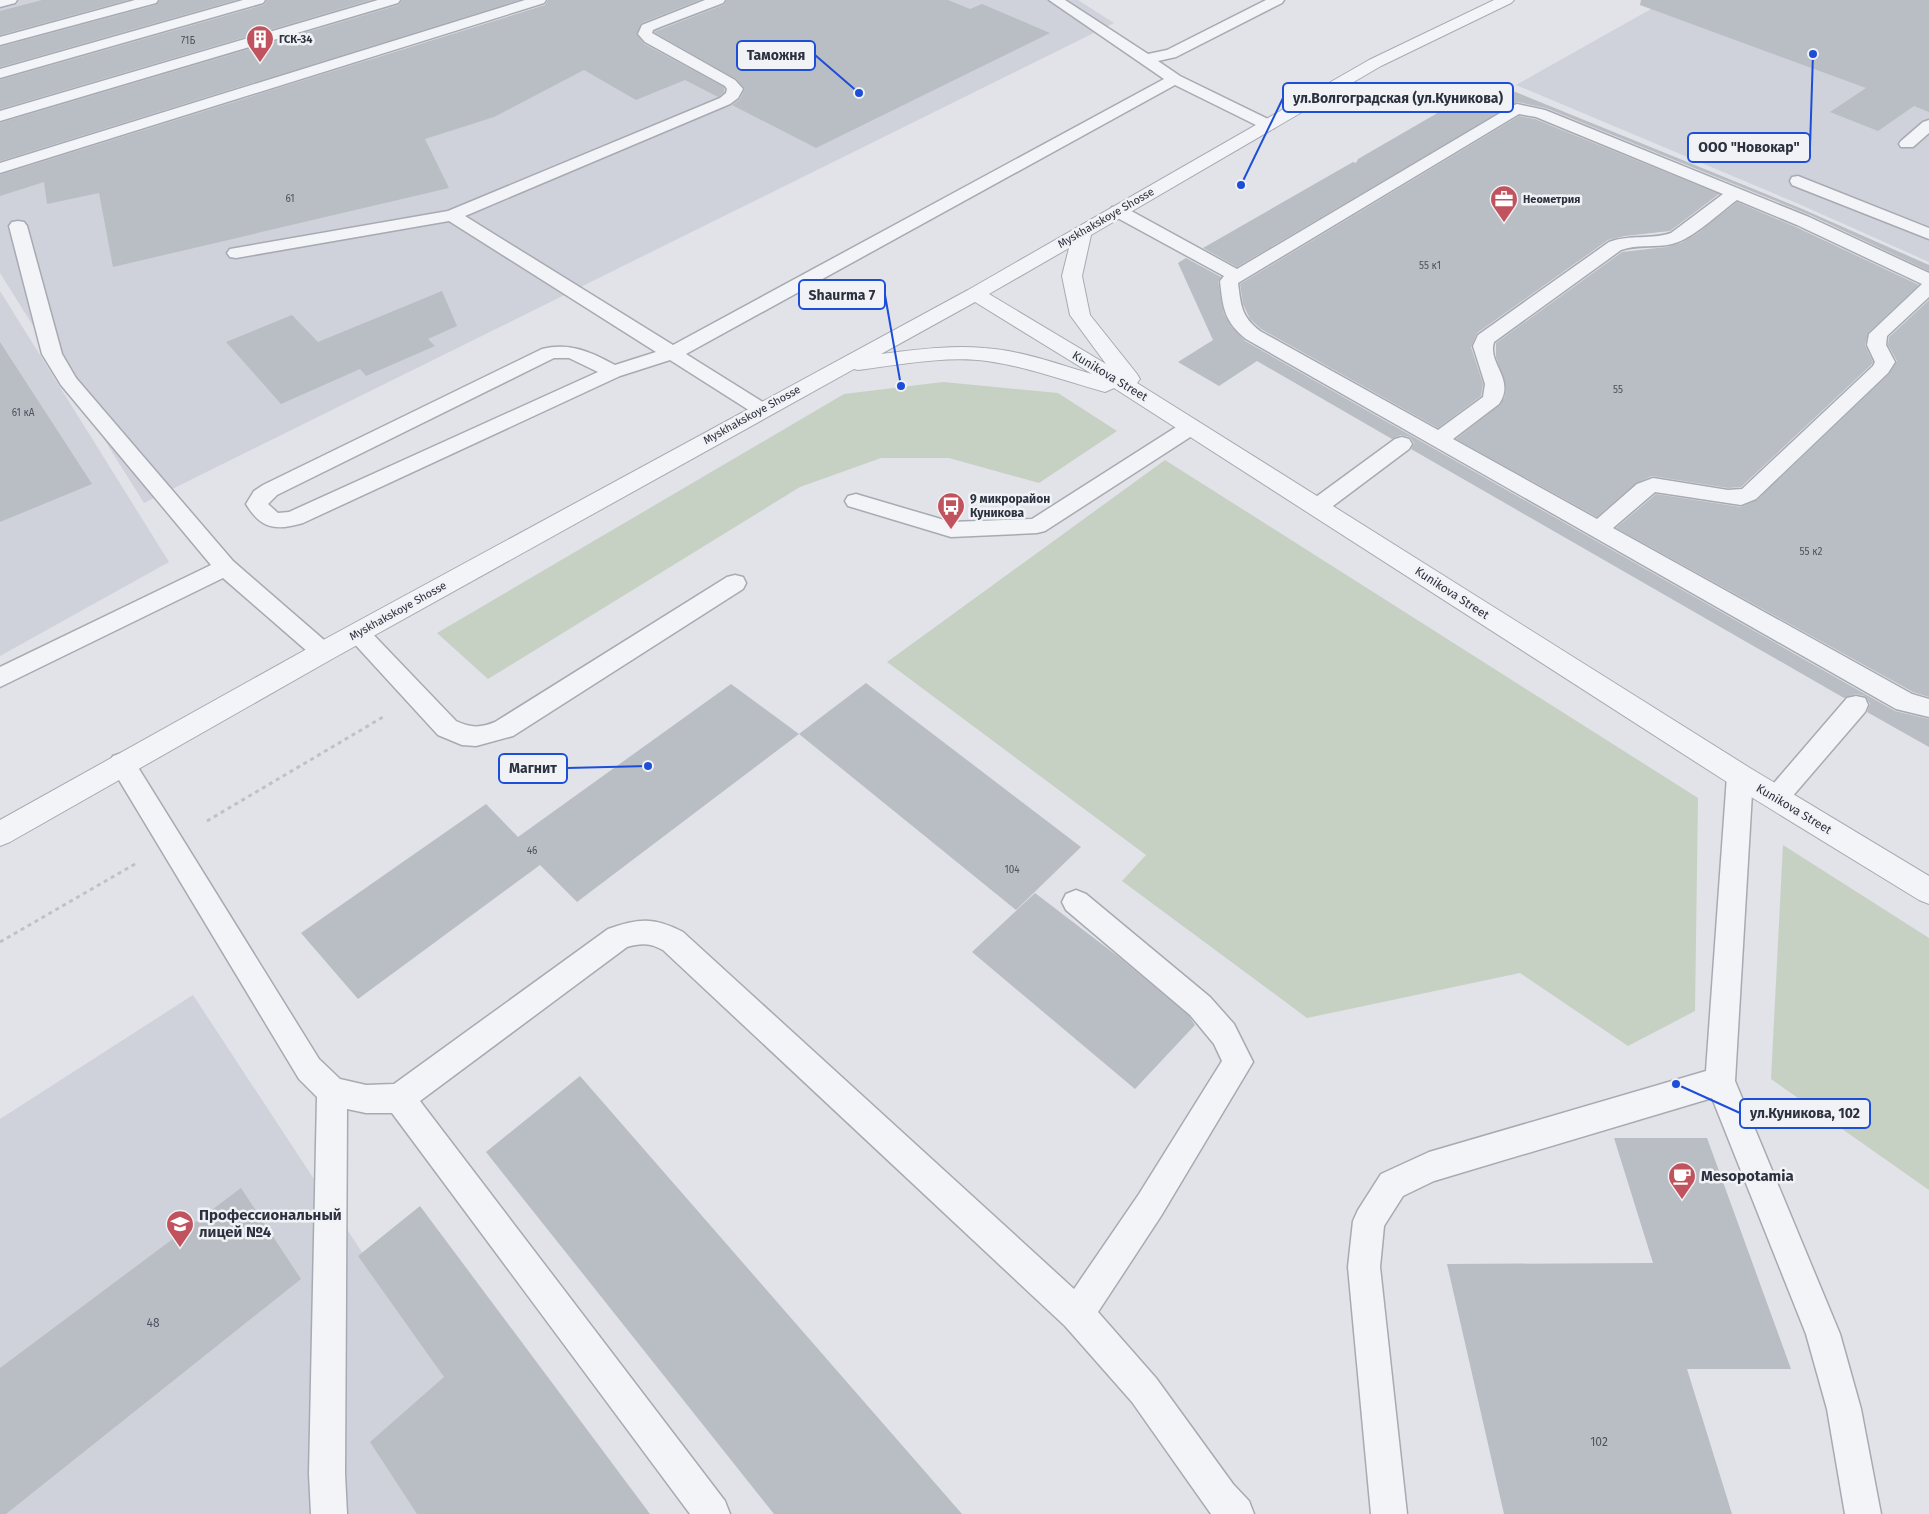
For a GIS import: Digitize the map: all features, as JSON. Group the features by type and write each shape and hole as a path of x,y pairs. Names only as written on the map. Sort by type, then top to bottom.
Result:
{"street":[{"name":"Myskhakskoye Shosse","path":"0,834 323,652 975,294 1375,62 1506,0"},
{"path":"1082,232 1072,276 1080,315 1106,351 1143,396"},
{"name":"Kunikova Street","path":"975,294 1191,426 1740,776 1929,891"},
{"path":"841,367 930,354 985,354 1035,364 1143,396"}],"lane":[{"path":"0,3 10,0"},
{"path":"0,42 151,0"},
{"path":"0,74 258,0"},
{"path":"0,116 393,0"},
{"path":"0,168 539,0"},
{"path":"236,253 452,215 725,101 733,95 734,89 730,84 650,39 645,34 647,28 655,24 718,0"},
{"path":"1056,0 1175,80 1268,125"},
{"path":"1146,59 1171,54 1277,0"},
{"path":"613,372 572,352 565,350 549,353 270,490 261,496 257,504 267,518 275,521 284,522 296,518 613,372 673,353 1175,80"},
{"path":"1929,280 1803,221 1736,193 1540,113 1517,110 1228,281 1233,312 1238,324 1253,335 1905,702 1929,708"},
{"path":"1907,144 1929,125"},
{"path":"1798,181 1929,234"},
{"path":"1440,440 1492,400 1496,394 1496,386 1483,348 1485,339 1616,246 1624,242 1668,241 1677,237 1736,193"},
{"path":"1118,211 1237,276"},
{"path":"452,215 762,410"},
{"path":"18,226 52,354 68,382 225,567 323,652"},
{"path":"1598,529 1644,489 1653,484 1728,497 1741,498 1749,494 1881,369 1885,362 1877,348 1876,340 1878,334 1929,287"},
{"path":"856,501 951,530 1037,526 1191,426"},
{"path":"1317,507 1402,444"},
{"path":"0,678 225,567"},
{"path":"358,633 447,728 462,737 484,737 504,729 735,583"},
{"path":"1776,798 1856,705"},
{"path":"122,764 309,1069 332,1091 366,1099 398,1098 618,938 637,932 658,932 673,941 1077,1314 1144,1390 1220,1497 1236,1514"},
{"path":"1740,776 1720,1081 1823,1334 1844,1409 1863,1514"},
{"path":"1076,902 1200,1006 1224,1034 1238,1062 1150,1205 1077,1314"},
{"path":"1389,1514 1364,1267 1369,1221 1392,1185 1429,1167 1720,1081"},
{"path":"328,1514 332,1091"},
{"path":"398,1098 712,1514"}],"shaded area":[{"path":"0,0 523,0 151,143 571,0 1078,0 1114,23 144,503 0,273"},
{"path":"1667,0 1929,0 1929,262 1799,204 1516,85"},
{"path":"0,291 169,562 0,656"},
{"name":"Профессиональный лицей №4","path":"193,995 444,1377 417,1514 0,1514 0,1119"}],"green space":[{"path":"943,382 1058,393 1117,431 1039,483 949,458 881,458 800,487 488,679 437,633 844,394"},
{"path":"1165,460 1698,798 1695,1011 1628,1046 1520,973 1307,1018 1122,881 1146,855 887,662"},
{"path":"1783,845 1929,938 1929,1190 1771,1079"}],"building":[{"path":"42,0 128,0 0,35 0,11"},
{"path":"160,0 236,0 0,67 0,47 156,5"},
{"name":"ГСК-34","path":"267,0 371,0 0,109 0,80 264,5"},
{"name":"ГСК-34","path":"402,0 519,0 0,161 0,123 399,5"},
{"path":"548,0 700,0 641,23 637,35 644,44 724,87 724,92 718,97 685,80 636,100 584,70 494,117 425,139 449,188 113,267 99,193 47,204 44,182 0,196 0,175 545,5"},
{"path":"727,0 948,0 970,9 982,4 1050,33 816,148 732,105 740,99 745,89 736,79 654,32 724,5"},
{"path":"1641,0 1929,0 1929,112 1914,106 1878,131 1830,112 1866,88 1640,5"},
{"path":"1491,82 1800,208 1929,265 1929,271 1810,215 1546,108 1517,102 1237,267 1203,248 1353,162 1356,163 1358,159"},
{"path":"1519,116 1535,119 1719,194 1670,231 1625,236 1608,240 1477,333 1471,347 1483,384 1481,396 1438,428 1261,329 1250,319 1243,304 1240,284"},
{"path":"1737,202 1796,227 1919,285 1868,333 1865,345 1873,362 1871,365 1741,487 1728,488 1652,476 1636,483 1597,517 1456,439 1500,405 1505,396 1506,387 1496,357 1496,343 1622,252 1666,247 1681,243 1698,233"},
{"path":"1186,258 1221,277 1218,281 1224,314 1232,327 1245,341 1895,711 1929,719 1929,747 1867,712 1870,704 1865,696 1856,694 1844,698 1411,449 1414,443 1410,437 1401,435 1392,439 1257,361 1219,386 1178,362 1213,340 1178,263"},
{"path":"442,291 457,326 428,339 435,346 366,376 360,369 281,404 226,342 292,315 318,342"},
{"path":"1929,300 1929,697 1913,692 1616,528 1656,494 1741,507 1757,500 1889,374 1897,361 1888,345 1889,337"},
{"path":"0,342 92,484 0,522"},
{"path":"866,683 1081,847 1016,910 799,734"},
{"path":"731,684 799,734 577,902 540,865 358,999 301,933 486,804 518,837"},
{"path":"1035,893 1120,958 1189,1016 1195,1025 1135,1089 972,952"},
{"path":"580,1076 962,1514 774,1514 486,1152"},
{"path":"1614,1138 1707,1138 1791,1369 1687,1369 1732,1514 1504,1514 1447,1264 1653,1263"},
{"path":"241,1188 301,1279 6,1514 0,1514 0,1368"},
{"path":"420,1206 650,1514 417,1514 370,1442 444,1377 358,1256"}],"place":[{"name":"ООО \"Новокар\"","path":"1813,54"},
{"name":"ГСК-34","path":"260,63"},
{"name":"Таможня","path":"859,93"},
{"name":"ул.Волгоградская (ул.Куникова)","path":"1241,185"},
{"name":"Неометрия","path":"1504,223"},
{"name":"Shaurma 7","path":"901,386"},
{"name":"9 микрорайон Куникова","path":"951,530"},
{"name":"Магнит","path":"648,766"},
{"name":"ул.Куникова, 102","path":"1676,1084"},
{"name":"Mesopotamia","path":"1682,1200"},
{"name":"Профессиональный лицей №4","path":"180,1248"}]}
